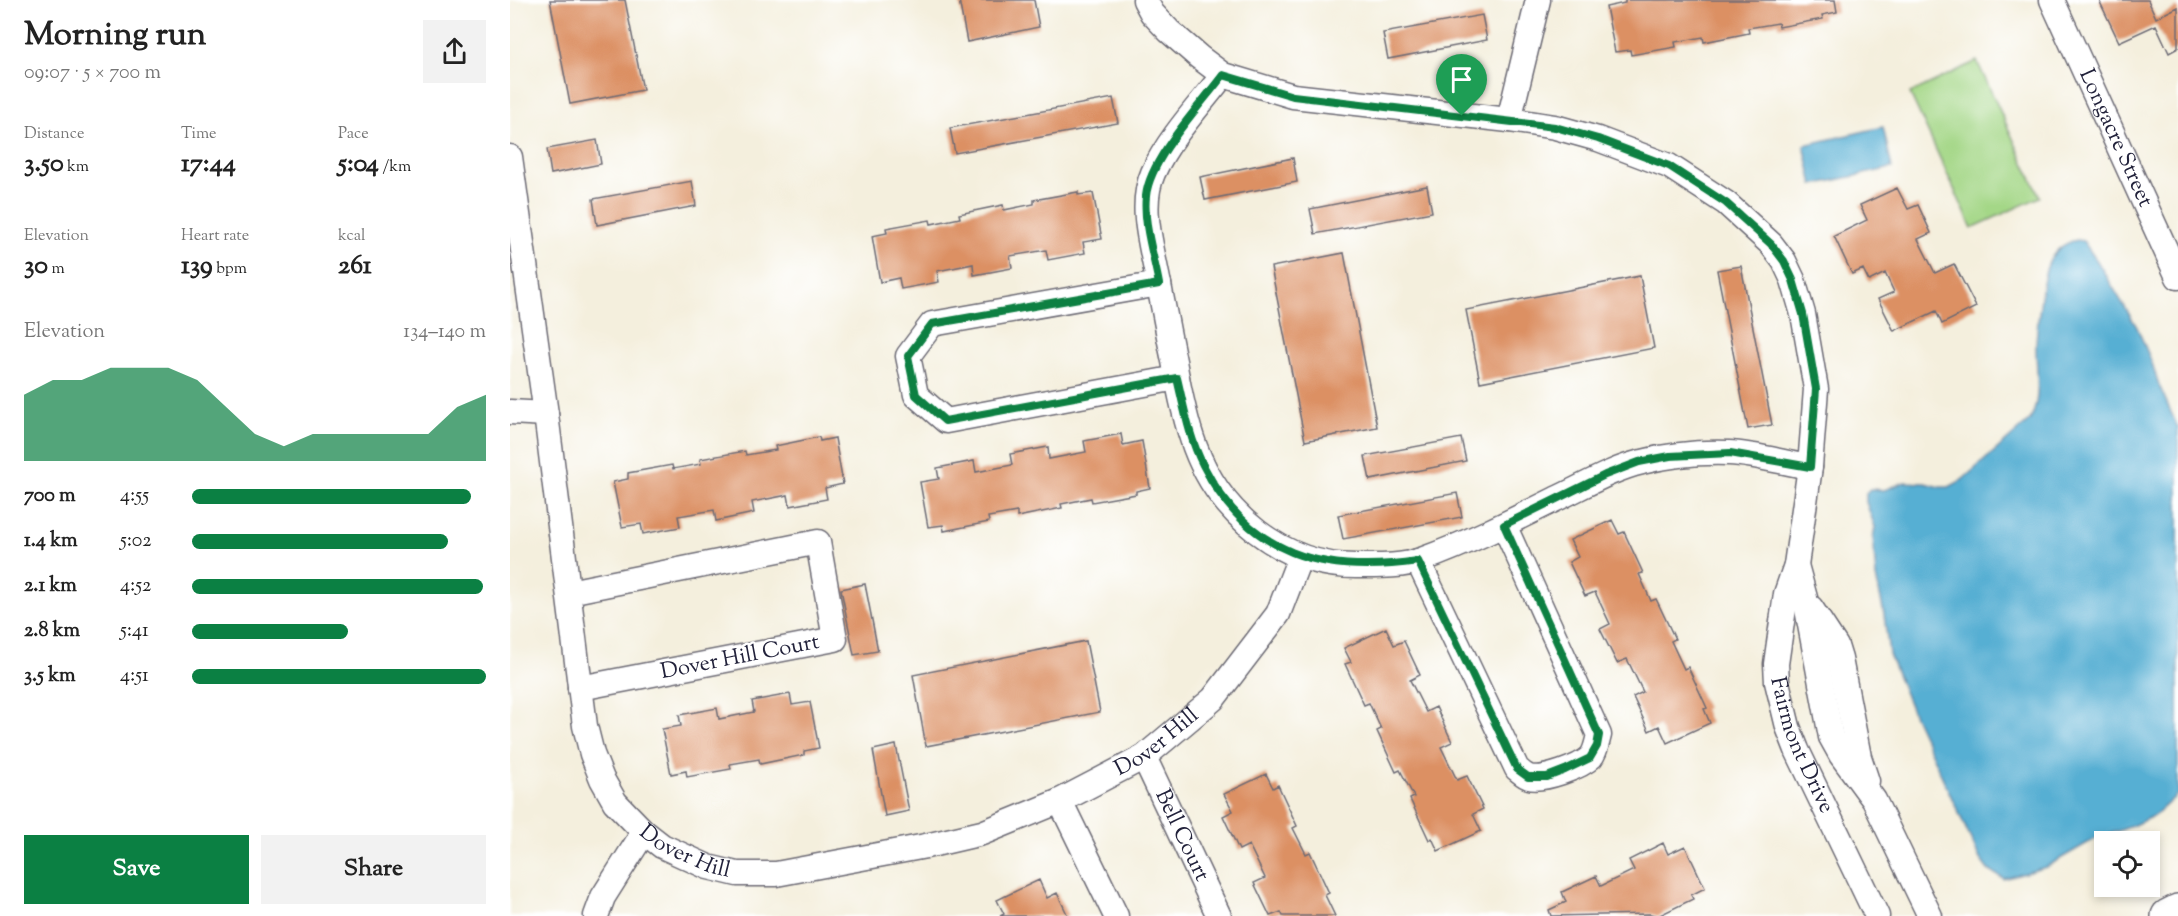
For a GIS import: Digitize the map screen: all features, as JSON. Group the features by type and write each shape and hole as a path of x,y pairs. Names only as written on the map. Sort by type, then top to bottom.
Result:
{"street":[{"name":"Fairmont Drive","path":"1145,0 1152,13 1169,31 1223,75 1293,96 1509,120 1555,127 1598,139 1669,166 1726,203 1771,244 1784,261 1793,280 1803,314 1816,389 1810,467 1796,565 1786,594 1776,664 1780,693 1788,727 1797,750 1877,916"},
{"path":"1509,120 1538,0"},
{"name":"Longacre Street","path":"2052,0 2178,277"},
{"path":"1223,75 1165,151 1152,174 1146,196 1148,223 1177,378 1194,445 1215,486 1234,510 1259,534 1300,556 1323,563 1347,566 1388,566 1418,561 1504,525 1605,475 1639,462 1660,458 1730,453 1810,467"},
{"name":"Dover Hill","path":"510,157 546,414 585,726 592,754 615,802 644,832 662,846 708,867 737,874 776,874 926,846 982,833 1060,801 1144,757 1213,699 1278,614 1300,556"},
{"path":"1159,284 932,324 908,356 916,395 945,421 1177,378"},
{"path":"510,412 546,414"},
{"path":"1418,561 1517,769 1528,777 1547,777 1565,770 1590,758 1597,746 1599,735 1504,525"},
{"name":"Dover Hill Court","path":"568,592 818,542 835,639 580,688"},
{"name":"Fairmont Drive","path":"1796,565 1805,598 1831,737 1841,756 1874,800"},
{"name":"Fairmont Drive","path":"1805,598 1836,646 1859,757 1874,800 1930,916"},
{"path":"1797,750 1831,737"},
{"name":"Bell Court","path":"1144,757 1219,916"},
{"path":"1060,801 1116,916"},
{"path":"596,916 603,897 644,832"},
{"path":"2168,916 2178,911"}],"green space":[{"path":"1977,61 2040,197 1972,228 1910,93"}],"water":[{"path":"1883,127 1892,168 1813,185 1804,145"},
{"path":"2077,240 2083,241 2097,261 2137,327 2178,428 2178,794 2155,815 2118,831 2094,831 2094,840 2046,867 2004,879 1988,870 1980,859 1914,716 1889,654 1876,577 1873,537 1875,527 1866,502 1866,493 1870,489 1884,490 1905,482 1949,487 1962,480 2030,420 2037,394 2036,338 2045,275 2052,257 2066,244"}],"building":[{"path":"550,0 625,0 643,90 570,104"},
{"path":"959,0 1034,0 1039,27 967,42"},
{"path":"1625,0 1835,0 1837,12 1822,15 1823,19 1779,27 1778,23 1748,28 1749,33 1704,42 1703,37 1675,42 1676,47 1631,55 1630,50 1615,52 1606,7 1625,3"},
{"path":"2099,0 2148,0 2156,18 2178,7 2178,48 2169,53 2156,25 2119,42"},
{"path":"1482,15 1487,40 1388,59 1383,33"},
{"path":"1113,98 1118,123 955,153 950,128"},
{"path":"597,140 601,164 551,174 547,149"},
{"path":"1293,158 1297,182 1205,200 1200,177"},
{"path":"692,181 696,206 597,225 593,199"},
{"path":"1427,186 1432,212 1315,234 1310,209"},
{"path":"1897,188 1908,209 1918,205 1931,233 1918,239 1935,273 1954,264 1976,307 1942,324 1936,311 1894,331 1878,299 1894,292 1885,273 1869,281 1863,269 1852,274 1834,236 1867,220 1860,205"},
{"path":"1078,192 1078,195 1093,193 1102,239 1083,242 1085,253 1048,260 1046,250 1010,256 1012,268 974,275 973,264 937,271 939,282 901,289 899,278 880,282 872,236 887,233 886,228 930,220 931,224 960,218 959,214 1003,205 1004,210 1034,204 1034,200"},
{"path":"1344,253 1377,427 1305,441 1271,267"},
{"path":"1741,266 1772,425 1748,429 1717,270"},
{"path":"1640,276 1654,348 1480,382 1466,310"},
{"path":"1121,434 1123,445 1142,441 1150,488 1136,491 1136,494 1092,502 1091,498 1061,504 1062,508 1017,517 1017,512 988,517 989,522 944,531 943,525 928,527 920,482 939,479 937,468 974,461 976,472 1012,465 1010,454 1048,447 1049,459 1086,452 1084,441"},
{"path":"819,437 820,441 835,438 843,484 825,488 827,499 790,506 788,495 752,502 754,513 716,521 714,510 678,516 680,527 643,534 641,524 622,527 613,482 628,479 628,473 672,465 673,469 701,464 700,459 745,451 746,455 776,450 775,446"},
{"path":"1461,438 1466,461 1370,480 1365,456"},
{"path":"1457,493 1462,517 1343,539 1338,515"},
{"path":"1612,520 1619,534 1624,532 1643,573 1639,574 1651,601 1656,599 1675,639 1671,641 1684,669 1688,667 1707,708 1704,709 1710,723 1667,743 1659,726 1649,731 1633,697 1643,692 1627,659 1617,663 1600,629 1610,624 1595,592 1585,596 1569,562 1578,557 1570,540"},
{"path":"865,584 878,651 854,655 841,589"},
{"path":"1386,628 1394,645 1404,641 1420,675 1410,680 1426,712 1436,707 1452,742 1441,747 1457,780 1467,776 1483,809 1473,814 1481,831 1438,851 1432,838 1429,840 1410,799 1414,797 1400,770 1396,772 1377,731 1381,729 1369,703 1364,705 1345,664 1351,662 1344,648"},
{"path":"1086,641 1100,712 926,746 913,675"},
{"path":"790,694 792,705 810,702 819,748 804,751 804,755 760,764 759,759 730,764 731,769 687,777 686,771 671,774 662,729 681,726 679,715 717,708 719,719 754,712 752,701"},
{"path":"896,745 909,811 885,816 873,750"},
{"path":"1266,774 1273,788 1278,785 1297,826 1293,828 1306,854 1310,852 1329,893 1325,895 1335,916 1283,916 1281,912 1270,916 1254,883 1265,878 1249,845 1239,850 1223,816 1233,811 1224,794"},
{"path":"1663,843 1668,854 1685,846 1705,888 1691,895 1693,899 1658,916 1650,914 1551,916 1549,910 1566,902 1562,892 1596,876 1601,886 1634,870 1629,860"},
{"path":"1039,880 1047,898 1057,893 1068,916 1000,916 1004,914 997,900"}],"route":[{"path":"1223,75 1293,96 1462,116 1555,127 1598,139 1640,153 1669,166 1726,203 1771,244 1784,261 1793,280 1803,314 1816,389 1810,467 1730,453 1670,456 1639,462 1605,475 1504,525 1599,735 1597,746 1590,758 1547,777 1528,777 1517,769 1418,561 1388,566 1347,566 1323,563 1300,556 1259,534 1234,510 1215,486 1203,465 1194,445 1177,378 945,421 916,395 908,356 932,324 1159,284 1148,223 1146,196 1152,174 1165,151 1223,75"}]}
